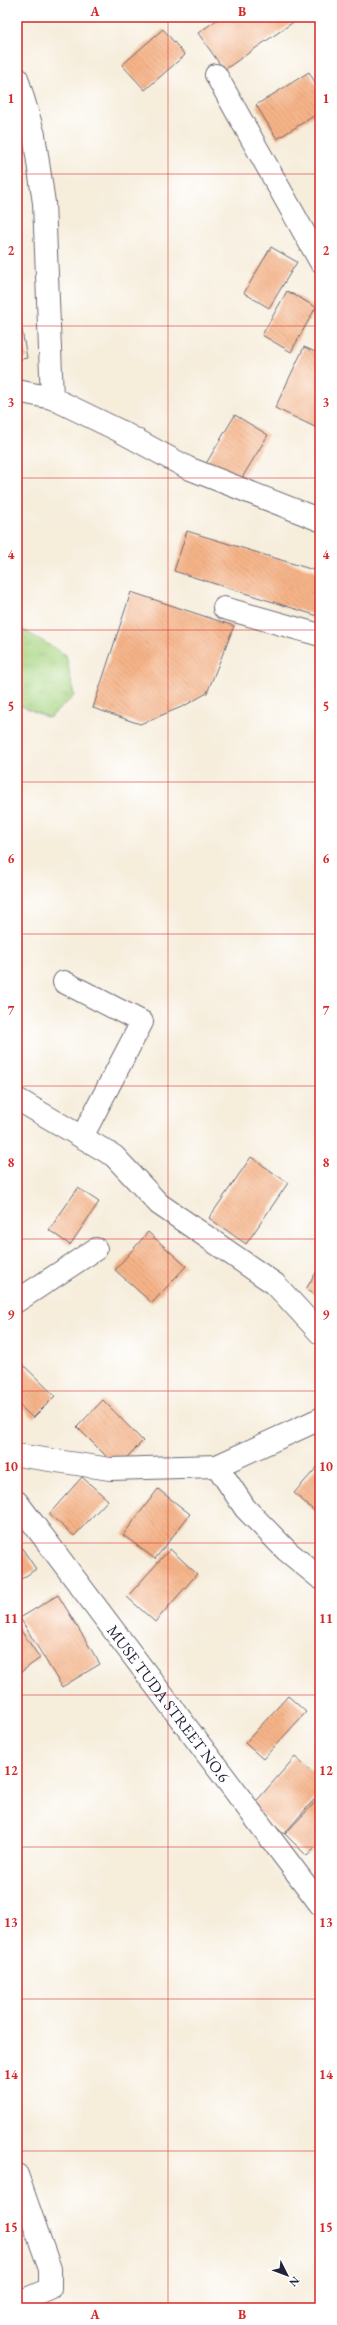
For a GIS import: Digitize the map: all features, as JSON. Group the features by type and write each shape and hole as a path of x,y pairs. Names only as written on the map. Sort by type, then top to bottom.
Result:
{"street":[{"path":"216,75 320,261"},
{"path":"17,78 34,136 44,203 52,398"},
{"path":"17,392 52,398 118,430 188,468 320,520"},
{"path":"224,608 320,634"},
{"path":"64,982 142,1022 82,1137"},
{"path":"17,1100 114,1156 159,1204 275,1284 320,1334"},
{"path":"17,1301 96,1249"},
{"path":"19,1452 110,1469 217,1466 320,1419"},
{"path":"217,1466 245,1508 287,1550 320,1578"},
{"name":"MUSE TUDA STREET NO.6","path":"17,1502 320,1904"},
{"path":"17,2175 50,2269 50,2289 17,2303"}],"green space":[{"path":"17,626 66,655 74,696 49,718 17,704"}],"building":[{"path":"221,17 292,17 295,21 224,70 198,33"},
{"path":"163,29 185,55 145,90 122,65"},
{"path":"309,72 320,91 320,112 277,139 256,105"},
{"path":"271,247 297,262 269,308 244,293"},
{"path":"287,291 316,307 291,352 262,335"},
{"path":"18,309 27,358 17,360 17,310"},
{"path":"304,347 320,354 320,422 317,428 275,408"},
{"path":"235,415 268,435 237,486 204,467"},
{"path":"187,531 320,572 318,616 174,571"},
{"path":"131,592 234,626 207,693 184,706 140,724 93,708"},
{"path":"251,1157 288,1183 246,1244 209,1218"},
{"path":"78,1188 99,1202 70,1245 49,1230"},
{"path":"148,1232 186,1266 152,1303 115,1270"},
{"path":"320,1266 320,1298 306,1289"},
{"path":"17,1359 55,1396 33,1418 17,1403"},
{"path":"103,1400 143,1441 117,1467 77,1427"},
{"path":"320,1464 320,1516 294,1493"},
{"path":"82,1477 108,1500 74,1536 49,1514"},
{"path":"158,1489 190,1514 155,1559 123,1535"},
{"path":"17,1541 36,1569 17,1582"},
{"path":"170,1549 197,1574 155,1622 127,1597"},
{"path":"58,1595 100,1664 62,1687 20,1618"},
{"path":"17,1625 40,1658 17,1675"},
{"path":"288,1696 306,1712 263,1759 245,1743"},
{"path":"295,1757 320,1779 320,1793 284,1834 252,1806"},
{"path":"320,1797 320,1843 307,1856 285,1834"}]}
